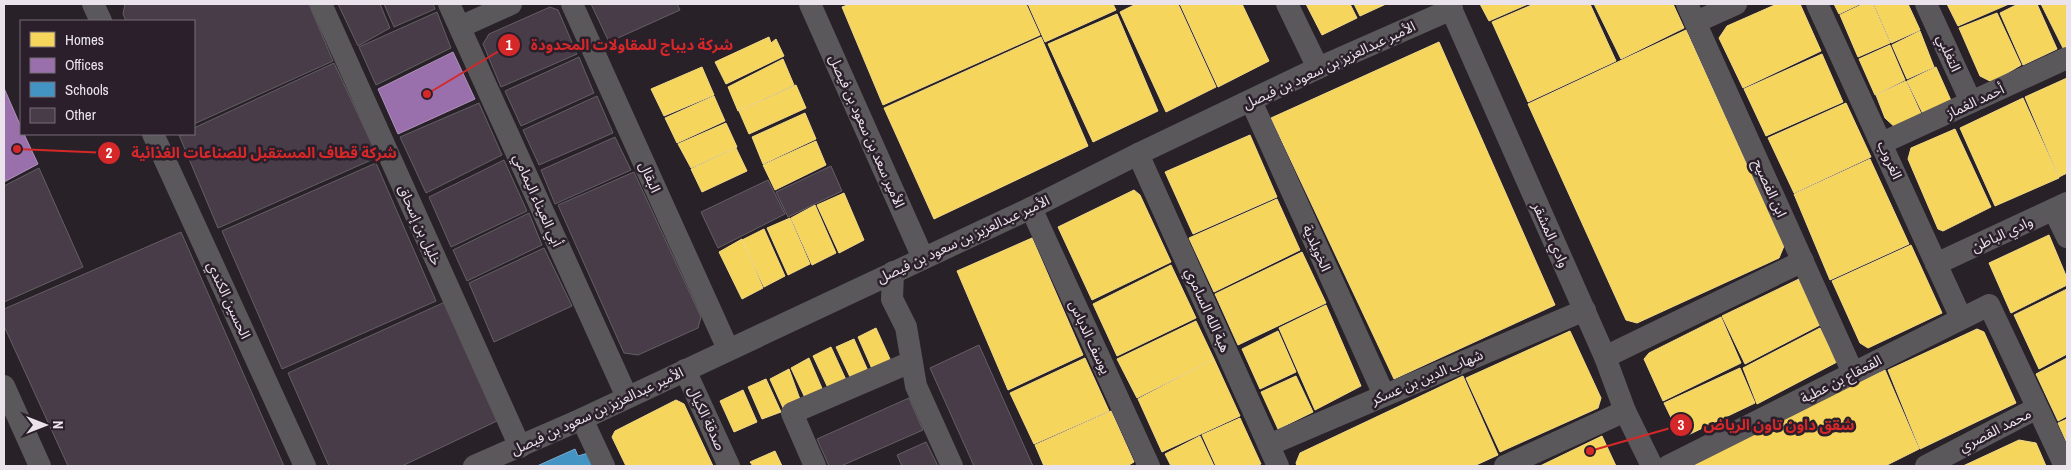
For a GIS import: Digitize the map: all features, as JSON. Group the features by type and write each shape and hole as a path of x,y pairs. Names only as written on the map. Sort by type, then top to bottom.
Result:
{"street":[{"path":"93,4 101,20"},
{"name":"خليل بن إسحاق","path":"321,4 520,447"},
{"name":"أبي العيناء اليمامي","path":"449,4 627,397"},
{"path":"460,27 511,4"},
{"name":"البقال","path":"572,4 728,350"},
{"name":"الأمير سعد بن سعود بن فيصل","path":"810,4 923,258"},
{"path":"1287,4 1318,68"},
{"path":"1692,13 1736,4"},
{"name":"الغروب","path":"1817,4 1961,318"},
{"name":"التغلبي","path":"1926,4 1971,102"},
{"name":"الأمير عبدالعزيز بن سعود بن فيصل","path":"474,466 582,419 1031,208 1138,154 1450,6"},
{"name":"وادي المشقر","path":"1450,6 1585,310 1625,411 1652,466"},
{"name":"ابن الفصيح","path":"1692,13 1853,373"},
{"name":"أحمد الغماز","path":"1882,143 2067,58"},
{"name":"الخويلدية","path":"1250,101 1384,395"},
{"name":"الحسين الكندي","path":"153,135 305,466"},
{"name":"هبة الله السامري","path":"1138,154 1278,466"},
{"path":"2061,206 2067,237"},
{"name":"وادي الباطن","path":"1936,264 2061,206"},
{"name":"يوسف الدباس","path":"1031,208 1149,466"},
{"path":"1605,357 1802,261"},
{"path":"893,272 892,299 906,327 916,386 952,466"},
{"name":"القعقاع بن عطية","path":"1668,466 1989,305 2038,408"},
{"name":"شهاب الدين بن عسكر","path":"1270,445 1585,310"},
{"path":"815,466 792,413 911,362"},
{"name":"صدقة الكيال","path":"685,370 729,466"},
{"path":"4,386 40,466"},
{"path":"2038,408 2065,466"},
{"name":"محمد القصري","path":"1926,466 2038,408"},
{"path":"1505,466 1625,411"},
{"path":"582,419 604,466"}],"building: Homes":[{"path":"850,4 1026,4 1040,35 883,105 842,7"},
{"path":"1028,4 1113,4 1116,10 1045,42"},
{"path":"1136,4 1178,4 1216,87 1166,112 1120,12"},
{"path":"1180,4 1242,4 1269,61 1218,87"},
{"path":"1306,4 1350,4 1357,18 1322,35"},
{"path":"1354,4 1386,4 1360,16"},
{"path":"1480,4 1528,4 1489,21"},
{"path":"1534,4 1590,4 1616,61 1528,102 1492,22"},
{"path":"1594,4 1673,4 1684,28 1621,59"},
{"path":"1777,4 1800,4 1821,51 1743,88 1719,38 1727,26"},
{"path":"1834,4 1860,4 1839,14"},
{"path":"1863,4 1873,4 1890,43 1858,57 1840,15"},
{"path":"1874,4 1908,4 1920,30 1891,43"},
{"path":"1947,4 2009,4 1958,26"},
{"path":"2018,4 2037,4 2057,49 2023,65 2000,13"},
{"path":"2041,4 2067,4 2067,48 2064,50"},
{"path":"1997,13 2021,65 1992,82 1980,76 1959,28"},
{"path":"1117,14 1158,111 1093,142 1048,44"},
{"path":"1686,30 1784,246 1779,258 1637,323 1626,320 1528,104"},
{"path":"1920,31 1934,67 1907,79 1892,45"},
{"path":"769,37 771,43 776,39 784,56 726,84 715,62"},
{"path":"1041,37 1088,146 934,219 884,108"},
{"path":"1439,42 1555,305 1394,379 1271,118"},
{"path":"1890,45 1905,80 1875,95 1859,59"},
{"path":"1822,54 1843,102 1766,136 1744,89"},
{"path":"783,59 794,85 738,111 728,87"},
{"path":"702,67 714,95 664,116 651,89"},
{"path":"1936,67 1953,105 1925,118 1907,81"},
{"path":"2067,78 2067,173 2059,177 2025,97"},
{"path":"1906,81 1923,118 1898,130 1885,118 1876,95"},
{"path":"796,85 806,108 749,134 739,111"},
{"path":"714,96 725,121 677,143 665,118"},
{"path":"2023,98 2059,178 1995,206 1960,128"},
{"path":"1846,103 1871,157 1794,193 1768,138"},
{"path":"805,113 816,139 763,164 752,137"},
{"path":"726,123 737,147 691,168 678,144"},
{"path":"1955,129 1991,207 1943,231 1938,229 1908,159 1911,148"},
{"path":"1250,135 1277,197 1193,234 1165,172"},
{"path":"816,141 826,165 775,190 763,165"},
{"path":"736,148 747,171 702,192 691,169"},
{"path":"1870,159 1909,244 1830,280 1794,194"},
{"path":"1134,190 1140,195 1171,262 1092,300 1058,227"},
{"path":"844,193 864,240 839,253 817,205"},
{"path":"1277,199 1300,250 1214,292 1189,238"},
{"path":"815,205 836,253 812,265 791,218"},
{"path":"790,218 810,264 788,275 767,228"},
{"path":"764,229 785,276 764,287 742,240"},
{"path":"2049,235 2067,278 2067,285 2011,313 1989,263"},
{"path":"1032,238 1083,355 1008,390 957,271"},
{"path":"742,239 763,288 742,299 719,252"},
{"path":"1911,245 1942,313 1868,348 1860,343 1832,281"},
{"path":"1302,252 1326,303 1238,345 1215,294"},
{"path":"1171,265 1196,318 1117,356 1093,304"},
{"path":"1799,279 1820,325 1745,364 1722,316"},
{"path":"2067,289 2067,354 2039,369 2014,315"},
{"path":"1326,305 1361,386 1315,410 1279,328"},
{"path":"1721,317 1741,363 1663,401 1644,359 1649,353"},
{"path":"1196,321 1214,359 1137,398 1117,359"},
{"path":"876,328 890,359 873,371 858,337"},
{"path":"1820,328 1837,362 1757,404 1743,368"},
{"path":"1977,329 1984,332 2016,403 1920,449 1888,370"},
{"path":"1278,331 1296,372 1260,389 1242,349"},
{"path":"1570,331 1601,398 1598,408 1500,452 1466,378"},
{"path":"854,339 868,371 851,379 836,347"},
{"path":"831,347 847,382 829,390 813,356"},
{"path":"809,358 824,393 806,400 791,368"},
{"path":"1085,358 1109,411 1034,444 1010,393"},
{"path":"2067,358 2067,416 2058,421 2036,374"},
{"path":"1214,359 1240,416 1162,452 1138,399"},
{"path":"1740,368 1755,403 1688,435 1679,434 1664,403"},
{"path":"789,369 801,402 784,410 770,379"},
{"path":"1885,370 1919,449 1885,466 1695,466 1697,458"},
{"path":"1296,376 1313,412 1278,429 1261,392"},
{"path":"1463,376 1498,455 1474,466 1297,466 1296,463 1300,453"},
{"path":"766,379 781,412 762,419 748,387"},
{"path":"743,390 757,422 734,432 720,401"},
{"path":"676,400 684,404 713,466 626,466 612,437 615,431"},
{"path":"1111,411 1134,462 1127,466 1044,466 1035,445"},
{"path":"1240,418 1261,464 1257,466 1216,466 1202,435"},
{"path":"2067,419 2067,443 2058,423"},
{"path":"1200,436 1214,466 1171,466 1165,454"},
{"path":"1602,436 1616,466 1540,466"},
{"path":"2019,440 2036,443 2046,466 1963,466"},
{"path":"775,451 782,466 753,466 750,462"}],"building: Offices":[{"path":"453,52 475,99 398,134 378,89"},
{"path":"4,88 20,125 20,135 24,135 38,164 4,182"}],"building: Schools":[{"path":"575,449 578,456 588,453 593,466 537,466"}],"building: Other":[{"path":"125,4 309,4 333,61 195,124 195,20 126,20 123,14"},
{"path":"338,4 380,4 390,28 358,46"},
{"path":"384,4 433,4 435,9 394,27"},
{"path":"591,4 677,4 680,10 609,42"},
{"path":"550,7 558,10 577,54 501,87 483,44 489,34"},
{"path":"437,12 451,48 376,85 359,47"},
{"path":"579,57 594,93 521,126 505,91"},
{"path":"334,63 378,157 218,228 179,135 195,135 195,128"},
{"path":"597,96 613,133 539,165 523,130"},
{"path":"479,103 502,155 426,193 400,137"},
{"path":"615,137 631,170 555,204 541,170"},
{"path":"504,160 527,211 451,247 429,197"},
{"path":"376,163 436,301 282,369 222,231"},
{"path":"831,166 842,191 788,217 776,192"},
{"path":"39,168 83,267 4,302 4,186"},
{"path":"634,172 701,317 698,328 638,355 624,353 558,205"},
{"path":"768,180 785,214 718,248 701,212"},
{"path":"529,213 542,245 467,281 453,250"},
{"path":"181,232 284,466 68,466 4,326 4,309"},
{"path":"544,248 572,306 494,342 469,283"},
{"path":"445,302 499,420 402,466 329,466 288,373"},
{"path":"979,345 1033,466 974,466 930,368"},
{"path":"909,398 923,430 841,466 829,466 817,439"},
{"path":"926,442 938,466 902,466 897,455"}],"place":[{"name":"شركة ديباج للمقاولات المحدودة","path":"427,94"},
{"name":"شركة قطاف المستقبل للصناعات الغذائية","path":"17,149"},
{"name":"شقق داون تاون الرياض","path":"1590,451"}]}
